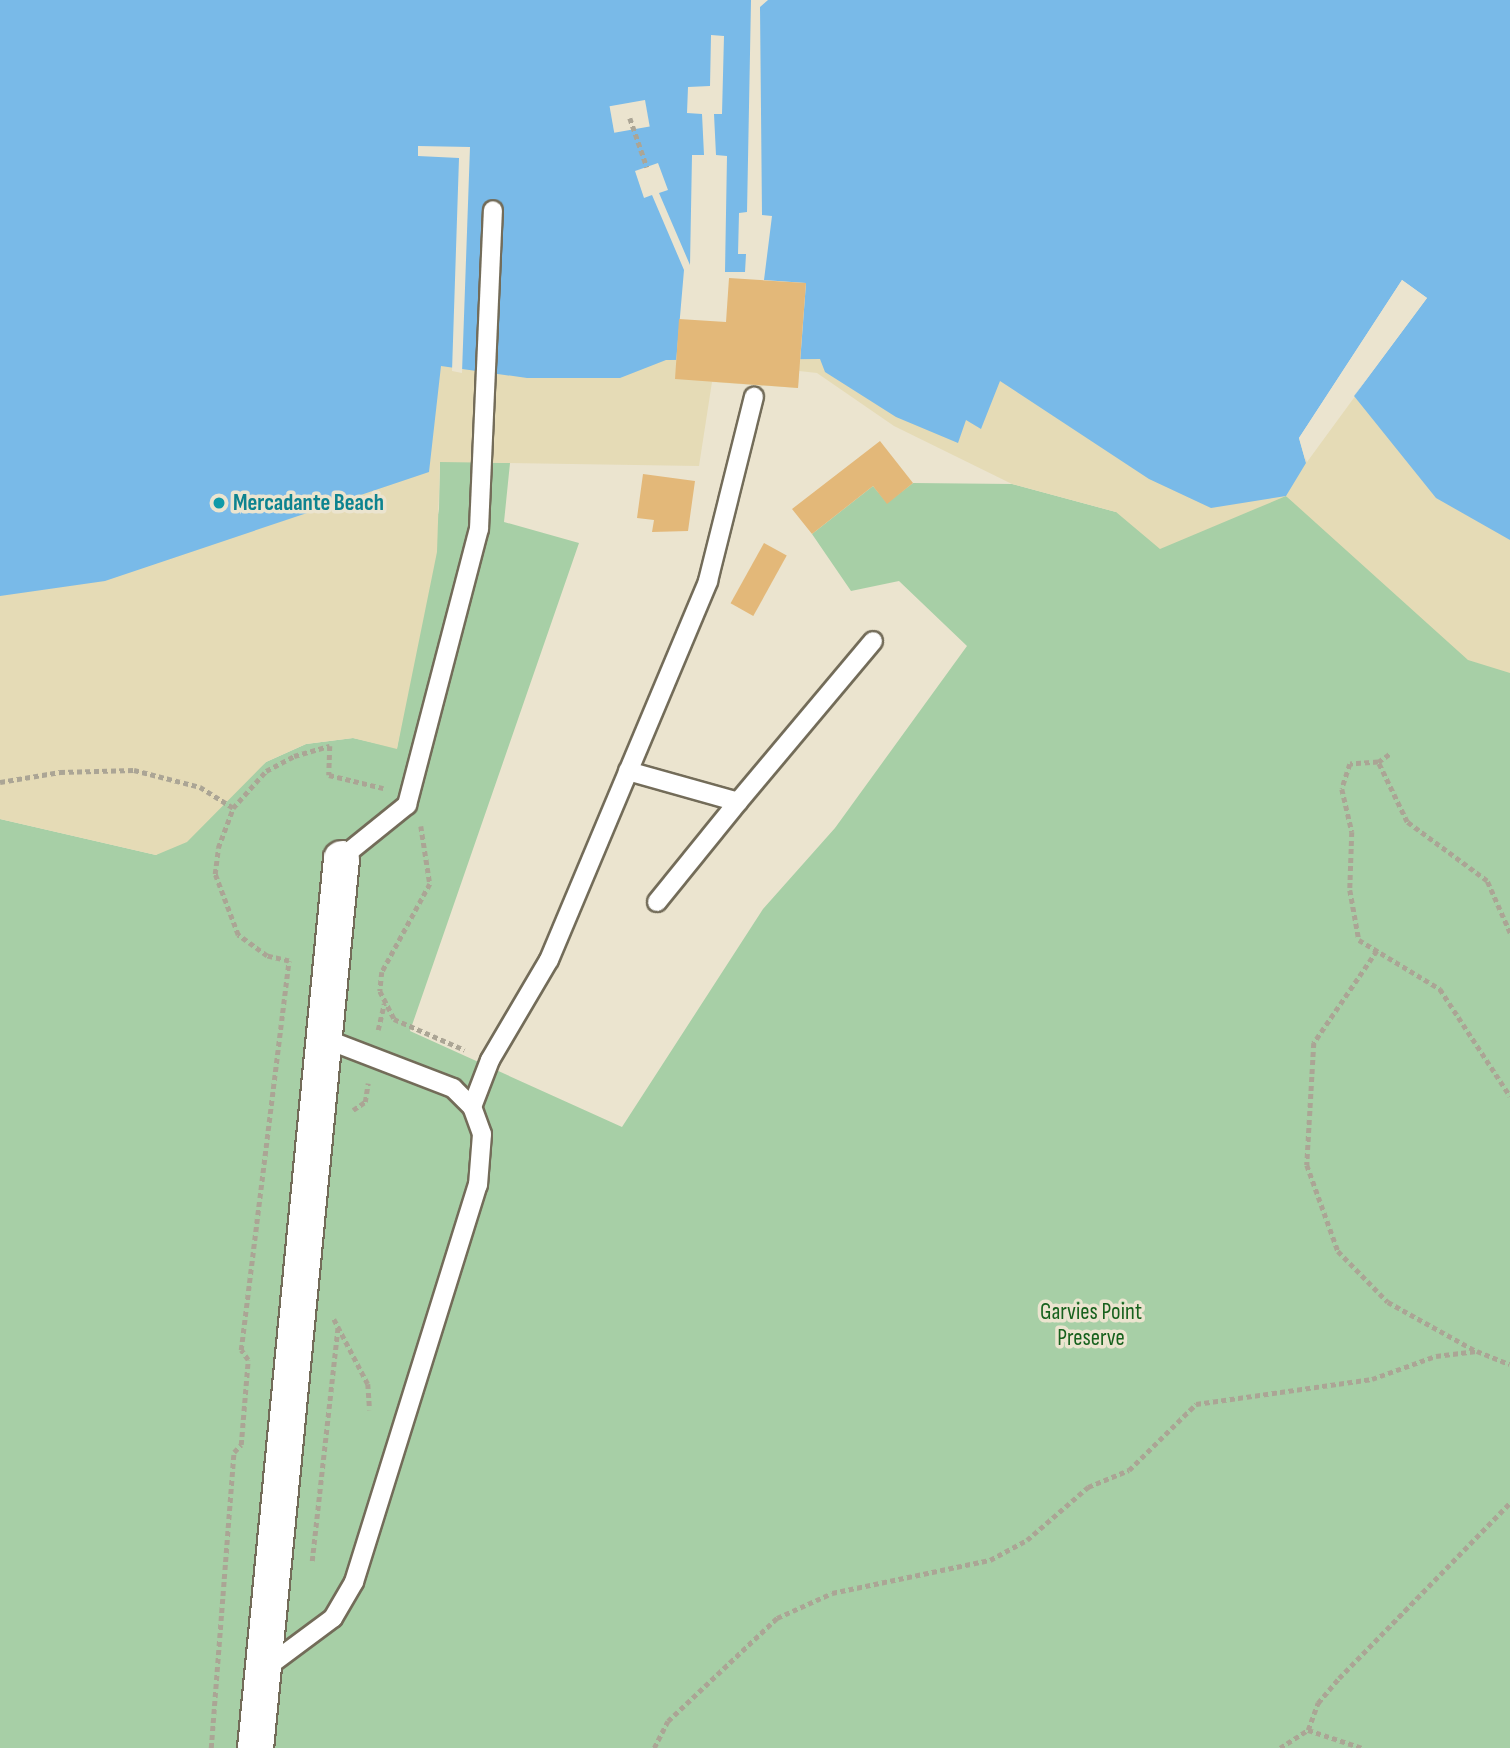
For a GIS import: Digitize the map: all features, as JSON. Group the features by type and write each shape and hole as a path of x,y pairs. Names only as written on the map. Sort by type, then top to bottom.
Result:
{"street":[{"path":"255,1748 341,859"}],"lane":[{"path":"341,859 407,805 479,529 493,210"},
{"path":"471,1108 490,1060 549,960 708,580 754,397"},
{"path":"657,902 873,641"},
{"path":"628,771 738,802"},
{"path":"263,1670 333,1618 354,1582 478,1185 482,1134 471,1108 432,1075 323,1038"}],"path":[{"path":"630,118 647,167"},
{"path":"211,1748 234,1451 241,1445 247,1372 241,1350 252,1254 258,1249 272,1065 289,961 252,946 228,915 215,874 233,808 266,771 330,746 329,775 387,789 407,805 422,826 429,884 382,972 384,1004 365,1102 348,1118"},
{"path":"1391,753 1378,762 1350,764 1342,789 1352,832 1350,890 1359,940 1440,989 1510,1096"},
{"path":"1378,762 1407,822 1487,881 1510,933"},
{"path":"0,782 60,772 134,770 200,787 233,808"},
{"path":"1377,951 1314,1043 1307,1165 1338,1251 1388,1302 1477,1351 1510,1364"},
{"path":"384,1004 394,1019 490,1060"},
{"path":"332,1315 368,1384 370,1410"},
{"path":"654,1748 668,1721 776,1618 832,1593 990,1560 1027,1540 1088,1487 1129,1470 1196,1404 1372,1379 1436,1356 1477,1351"},
{"path":"1280,1748 1308,1730 1318,1703 1339,1678 1510,1503"},
{"path":"1308,1730 1362,1748"}],"green space":[{"name":"Garvies Point Preserve","path":"440,461 510,463 504,522 579,543 410,1031 622,1127 763,909 835,828 967,646 899,581 851,591 812,534 873,486 887,503 913,483 1012,484 1116,512 1286,496 1510,663 1510,1748 0,1748 0,819 156,855 266,762 306,744 353,738 397,748 439,509"}],"sand":[{"name":"Mercadante Beach","path":"621,174 1299,438 1307,462 1427,298 1510,366 1510,673 1468,660 1286,496 1160,549 1116,512 1012,484 894,426 817,373 799,371 798,388 712,382 699,466 440,462 437,552 397,749 353,738 306,744 266,762 187,842 156,855 0,819 0,307"}],"water":[{"path":"0,0 1510,0 1510,540 1436,498 1354,396 1427,298 1402,280 1299,438 1306,463 1286,496 1211,508 1149,479 1000,381 981,429 966,420 958,443 896,417 825,372 820,359 666,360 620,378 527,378 441,366 429,472 105,581 0,596"}],"pier":[{"path":"751,0 768,0 760,7 762,215 772,216 764,280 806,283 800,363 676,363 684,270 652,195 644,198 635,171 658,163 668,190 659,193 690,265 692,155 704,155 702,114 687,113 688,87 710,86 711,35 724,36 722,114 714,114 716,155 727,156 725,272 745,272 746,254 738,254 739,213 747,212"},
{"path":"645,100 650,127 614,133 610,106"},
{"path":"418,146 470,147 462,373 452,371 459,158 418,156"},
{"path":"1402,280 1427,298 1352,399 1422,299 1403,285 1303,439 1306,463 1299,438"}],"building":[{"path":"729,278 806,283 798,388 675,379 679,319 726,322"},
{"path":"880,441 913,483 887,504 873,486 812,534 792,509"},
{"path":"643,474 695,481 688,531 652,532 654,520 637,518"},
{"path":"764,543 787,556 753,616 731,603"}],"place":[{"name":"Mercadante Beach","path":"219,503"}]}
